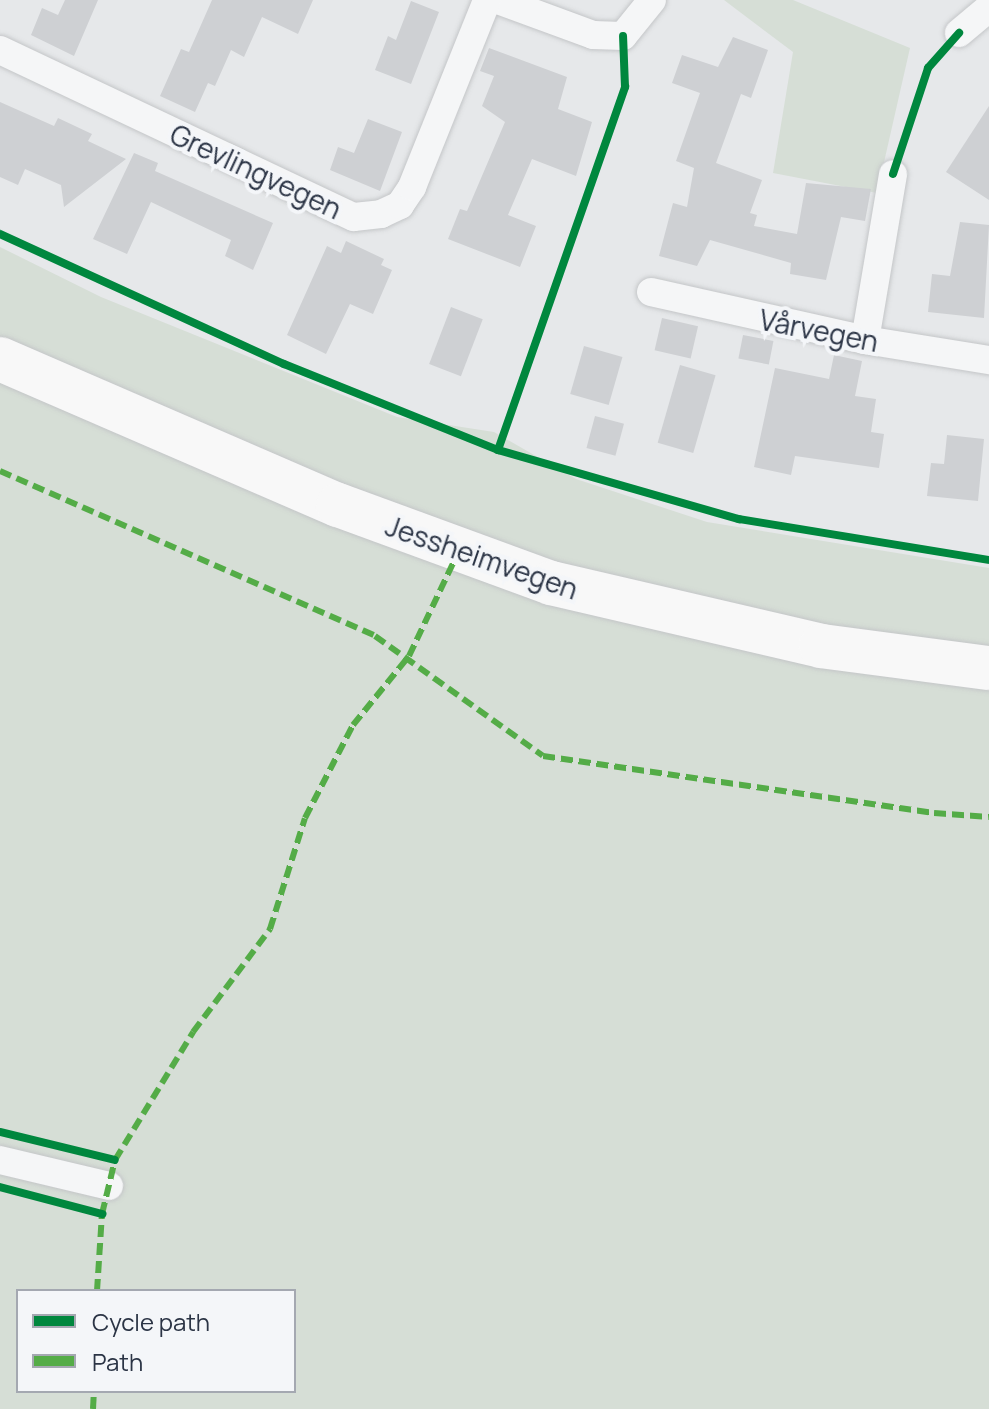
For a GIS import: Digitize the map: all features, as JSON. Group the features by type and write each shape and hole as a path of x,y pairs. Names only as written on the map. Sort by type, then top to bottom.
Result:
{"main road":[{"name":"Jessheimvegen","path":"0,359 351,510 551,583 821,646 989,668"}],"street":[{"name":"Grevlingvegen","path":"0,50 354,217 381,214 400,205 412,187 487,0"},
{"path":"498,0 593,35 623,36 652,0"},
{"path":"959,33 989,8"},
{"path":"865,340 893,174"},
{"name":"Vårvegen","path":"651,292 865,340 989,360"},
{"path":"0,1160 109,1186"}],"shaded area":[{"path":"724,0 793,0 910,48 877,193 773,173 793,52"},
{"path":"0,247 101,297 397,417 494,432 576,479 707,522 989,568 989,1409 0,1409"}],"building":[{"path":"65,0 98,0 74,56 31,35 42,8 58,15"},
{"path":"212,0 313,0 298,34 262,17 244,57 231,50 215,86 208,83 195,112 160,96 181,49 189,52"},
{"path":"411,1 439,12 411,84 375,70 388,36 396,40"},
{"path":"733,37 768,50 751,98 741,94 716,163 762,180 750,213 757,215 754,226 797,234 806,183 871,189 865,221 841,217 826,280 790,274 791,263 710,240 697,266 659,256 673,203 687,207 694,168 676,161 700,93 672,83 682,55 718,67"},
{"path":"489,48 567,77 558,109 592,122 576,176 532,159 508,215 536,226 520,267 448,239 460,209 467,211 505,122 482,106 494,76 480,71"},
{"path":"0,102 54,126 58,118 92,134 88,141 126,159 64,207 61,185 25,169 18,185 0,177"},
{"path":"989,106 989,200 946,172"},
{"path":"368,119 402,132 380,191 330,170 338,147 354,153"},
{"path":"134,153 158,163 155,171 273,223 253,270 225,256 231,240 151,202 127,254 93,239"},
{"path":"960,222 989,225 984,318 928,312 932,274 950,276"},
{"path":"346,241 384,259 381,265 392,270 373,314 350,304 326,354 287,335 327,246 341,253"},
{"path":"451,307 483,319 461,376 429,364"},
{"path":"662,318 698,326 691,358 655,350"},
{"path":"743,335 773,341 769,364 738,359"},
{"path":"584,346 622,357 609,405 570,394"},
{"path":"834,355 862,361 855,396 876,399 871,432 884,434 879,468 795,456 791,475 754,467 775,368 829,379"},
{"path":"680,365 716,375 693,453 658,443"},
{"path":"595,416 624,424 615,456 586,448"},
{"path":"947,435 984,439 978,501 927,496 931,463 944,464"}],"marked path":[{"path":"0,471 375,636 543,756 934,813 989,817"},
{"path":"97,1289 102,1214 115,1160 193,1032 270,929 305,818 353,725 409,656 458,553"},
{"path":"93,1409 94,1393"}],"cycle path":[{"path":"893,174 928,68 959,33"},
{"path":"498,450 625,87 623,36"},
{"path":"0,234 284,364 498,450 739,519 989,560"},
{"path":"0,1132 115,1160"},
{"path":"0,1187 102,1214"}]}
